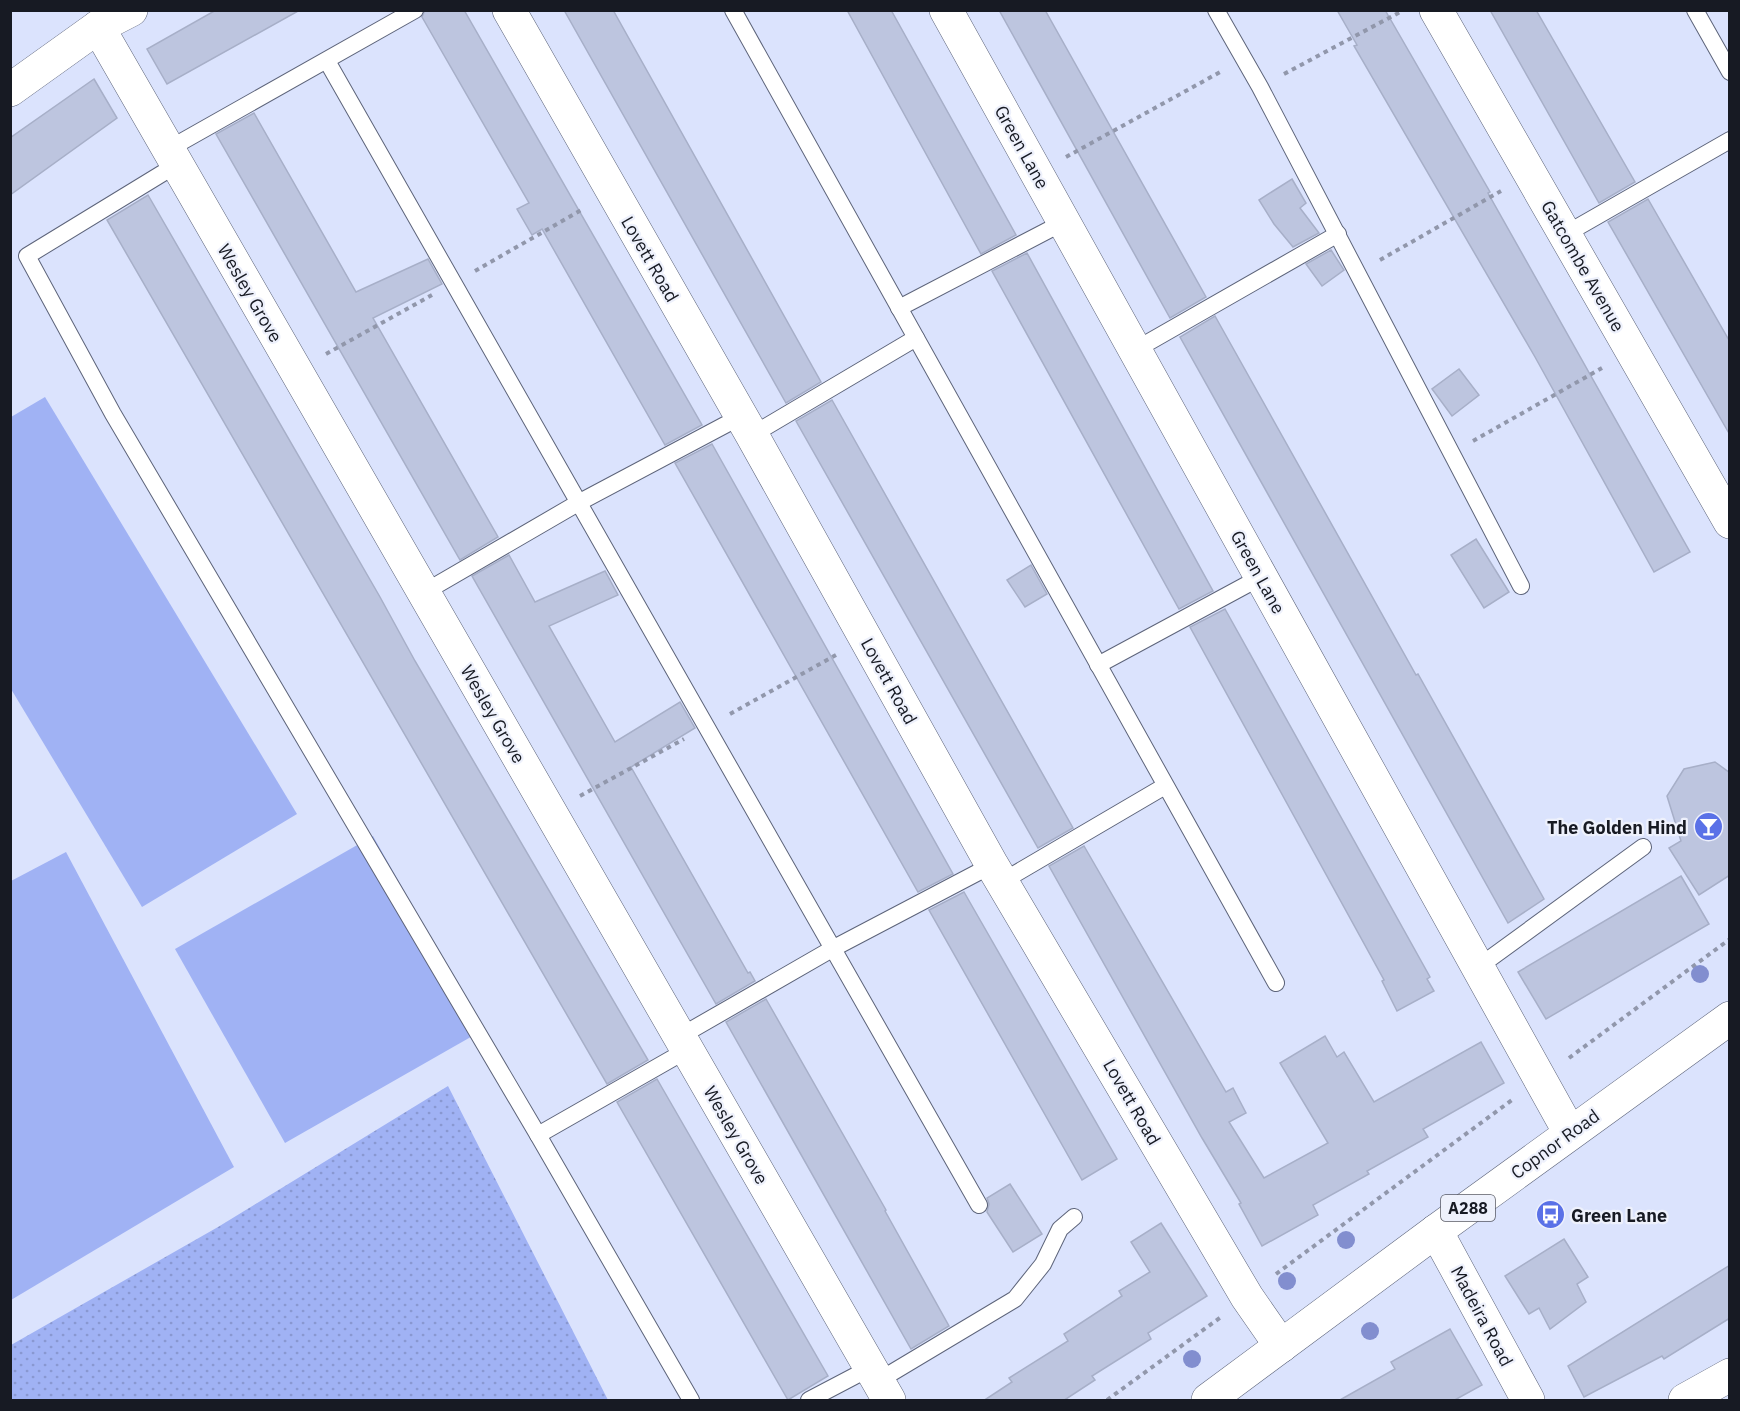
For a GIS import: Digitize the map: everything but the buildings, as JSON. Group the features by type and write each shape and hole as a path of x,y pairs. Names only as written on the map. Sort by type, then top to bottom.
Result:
{"street":[{"path":"10,90 98,27 131,10"},
{"name":"Lovett Road","path":"509,10 998,873 1246,1297 1281,1346"},
{"name":"Green Lane","path":"946,10 1570,1133"},
{"name":"Gatcombe Avenue","path":"1436,10 1730,522"},
{"name":"Wesley Grove","path":"98,27 879,1383"},
{"name":"Copnor Road","path":"1208,1401 1436,1231 1730,1018"},
{"name":"Madeira Road","path":"1436,1231 1528,1401"},
{"path":"1685,1401 1730,1375"}],"lane":[{"path":"415,10 327,61 172,158 27,256 119,424 538,1135 691,1401"},
{"path":"733,10 1276,984"},
{"path":"1216,10 1260,87 1338,234 1521,586"},
{"path":"1695,10 1730,72"},
{"path":"327,61 979,1205"},
{"path":"1564,234 1730,140"},
{"path":"899,308 1064,222"},
{"path":"1135,350 1338,234"},
{"path":"423,593 578,503 746,426 916,338"},
{"path":"1098,665 1261,578"},
{"path":"538,1135 832,949 998,873 1165,786"},
{"path":"1477,968 1643,847"},
{"path":"809,1401 879,1383 1015,1299 1043,1264 1060,1228 1074,1217"}],"path":[{"path":"1260,87 1402,10"},
{"path":"1037,173 1244,59"},
{"path":"1358,272 1531,175"},
{"path":"1452,453 1632,351"},
{"path":"550,813 866,639"},
{"path":"1569,1058 1730,939"},
{"path":"1276,1274 1518,1096"},
{"path":"1107,1401 1229,1311"}],"shaded area":[{"path":"45,397 297,814 142,907 11,689 11,417"},
{"path":"373,836 483,1030 285,1143 175,949"},
{"path":"66,852 234,1167 11,1300 11,881"},
{"path":"448,1086 608,1400 11,1400 11,1345 218,1227"}],"place":[{"name":"The Golden Hind","path":"1708,827"},
{"name":"Green Lane","path":"1550,1215"}]}
